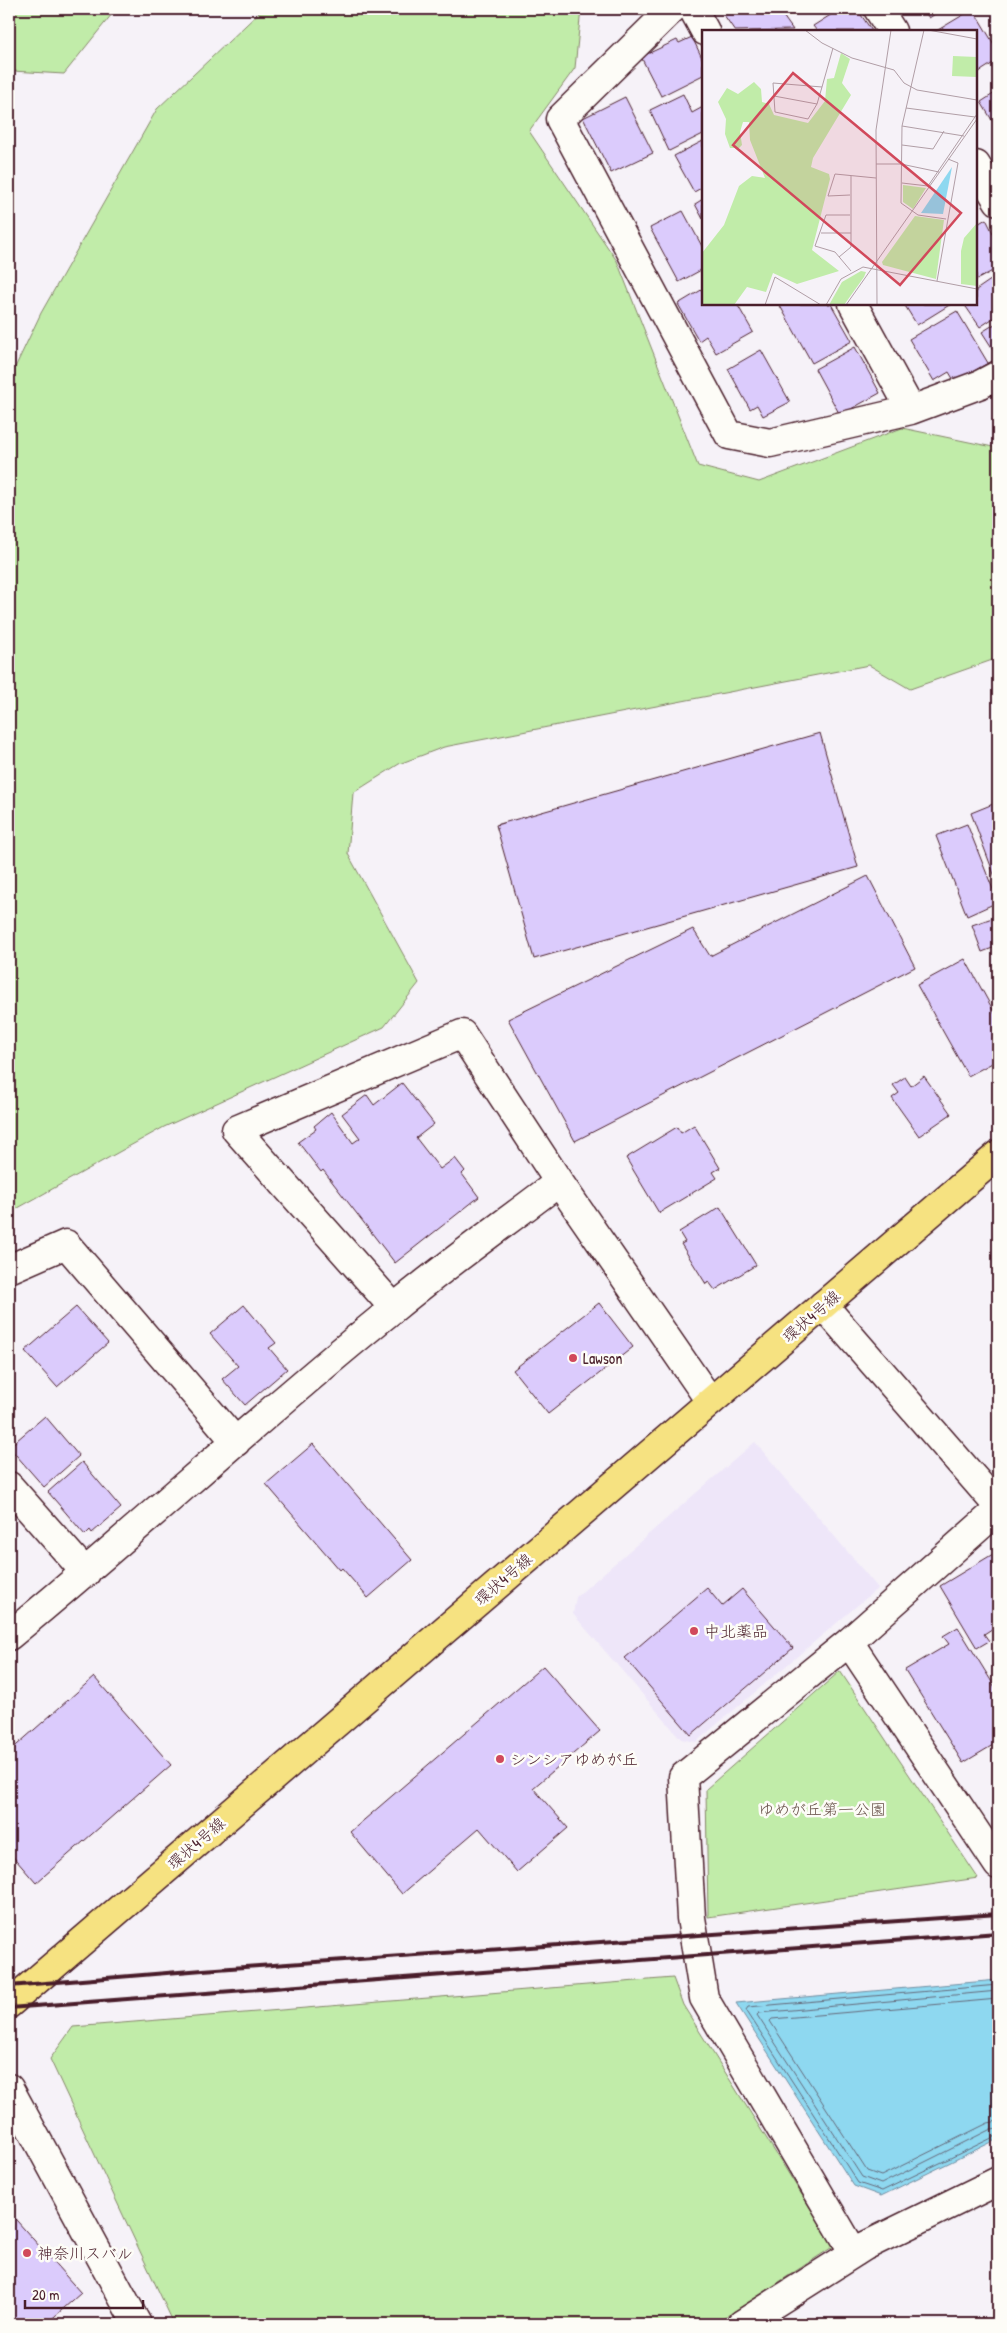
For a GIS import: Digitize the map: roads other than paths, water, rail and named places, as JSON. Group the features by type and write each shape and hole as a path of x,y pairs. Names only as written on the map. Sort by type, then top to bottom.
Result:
{"main road":[{"name":"環状4号線","path":"9,2004 998,1155"}],"street":[{"path":"672,9 560,119 729,435 770,443 911,410 981,384 998,375"},
{"path":"693,9 704,30"},
{"path":"878,9 891,30"},
{"path":"977,167 998,201"},
{"path":"854,305 911,410"},
{"path":"394,1308 236,1130 462,1034 558,1182 710,1402"},
{"path":"9,1636 86,1573 394,1308 558,1182"},
{"path":"9,1269 66,1244 236,1442"},
{"path":"823,1304 998,1508 849,1642 683,1777 691,1918 704,1998 854,2253"},
{"path":"9,1486 86,1573"},
{"path":"849,1642 998,1865"},
{"path":"9,2088 137,2324"},
{"path":"742,2324 854,2253 998,2181"}],"water":[{"path":"998,1980 998,2139 881,2196 854,2186 736,2003"}],"railway":[{"path":"9,1986 203,1970 998,1914"},
{"path":"9,2008 998,1933"}],"place":[{"name":"Lawson","path":"573,1358"},
{"name":"中北薬品","path":"694,1631"},
{"name":"シンシアゆめが丘","path":"500,1759"},
{"name":"神奈川スバル","path":"27,2253"}],"park label":[{"name":"ゆめが丘第一公園","path":"822,1809"}]}
